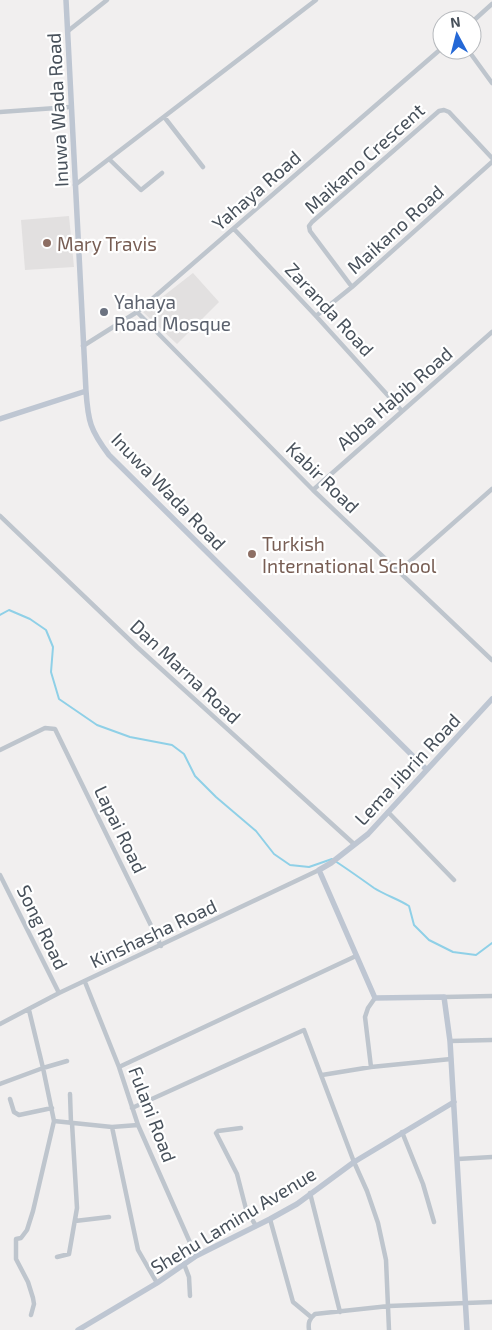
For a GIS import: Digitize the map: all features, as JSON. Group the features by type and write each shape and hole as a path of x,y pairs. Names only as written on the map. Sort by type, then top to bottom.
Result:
{"street":[{"name":"Inuwa Wada Road","path":"66,0 83,346 88,417 95,438 109,455 426,770"},
{"path":"68,31 107,0"},
{"path":"75,186 316,0"},
{"path":"482,13 492,4"},
{"name":"Yahaya Road","path":"83,346 137,312 432,57"},
{"path":"476,60 492,82"},
{"path":"0,112 70,106"},
{"name":"Maikano Crescent","path":"352,287 310,231 309,226 312,222 439,111 450,112 492,158"},
{"path":"165,118 204,167"},
{"path":"109,159 141,190 162,173"},
{"name":"Maikano Road","path":"316,316 352,287 492,162"},
{"name":"Zaranda Road","path":"234,228 402,411"},
{"name":"Kabir Road","path":"137,312 313,490 492,660"},
{"name":"Abba Habib Road","path":"313,490 492,332"},
{"path":"188,367 313,490"},
{"path":"0,419 86,391"},
{"path":"399,571 492,489"},
{"name":"Dan Marna Road","path":"0,516 136,647 354,844"},
{"name":"Lema Jibrin Road","path":"319,870 331,864 368,834 492,699"},
{"name":"Lapai Road","path":"0,750 45,728 55,729 162,946"},
{"path":"388,812 454,880"},
{"path":"319,870 374,998"},
{"name":"Kinshasha Road","path":"0,1024 319,870"},
{"name":"Song Road","path":"0,874 59,994"},
{"path":"119,1067 356,956"},
{"name":"Fulani Road","path":"85,982 119,1067 138,1125 196,1256"},
{"path":"374,998 492,996"},
{"path":"444,997 452,1059 467,1330"},
{"path":"371,1067 365,1016 374,998"},
{"path":"29,1010 44,1068 54,1121 27,1230 21,1238 16,1239 16,1259 28,1282 33,1298 34,1304 31,1315"},
{"path":"132,1108 304,1030 378,1223 386,1260 389,1330"},
{"path":"450,1041 492,1040"},
{"path":"322,1075 371,1067 452,1059"},
{"path":"0,1084 67,1061"},
{"path":"57,1257 69,1254 77,1208 70,1094"},
{"path":"10,1099 14,1112 18,1115 52,1108"},
{"name":"Shehu Laminu Avenue","path":"78,1330 156,1283 196,1256 297,1204 354,1162 454,1102"},
{"path":"54,1121 112,1127 138,1125"},
{"path":"112,1127 138,1250 156,1283"},
{"path":"241,1128 218,1131 216,1133 237,1174 246,1209 256,1226"},
{"path":"402,1132 423,1184 434,1222"},
{"path":"458,1159 492,1157"},
{"path":"310,1193 340,1312"},
{"path":"75,1221 109,1217"},
{"path":"270,1219 293,1302 311,1318"},
{"path":"184,1264 189,1277 190,1296"},
{"path":"309,1330 308,1323 315,1314 389,1306 492,1302"},
{"path":"87,1324 90,1330"}],"shaded area":[{"name":"Mary Travis","path":"69,216 74,267 25,270 21,220"},
{"path":"193,273 219,302 177,344 143,312"}],"waterway":[{"path":"0,615 9,610 30,619 46,630 53,647 51,672 59,699 97,725 130,737 172,745 184,754 195,776 216,797 256,831 274,854 290,865 309,867 332,859 374,888 409,906 414,925 429,940 453,952 476,955 492,943"}],"place":[{"name":"Mary Travis","path":"47,243"},
{"name":"Yahaya Road Mosque","path":"104,312"},
{"name":"Turkish International School","path":"252,554"}]}
